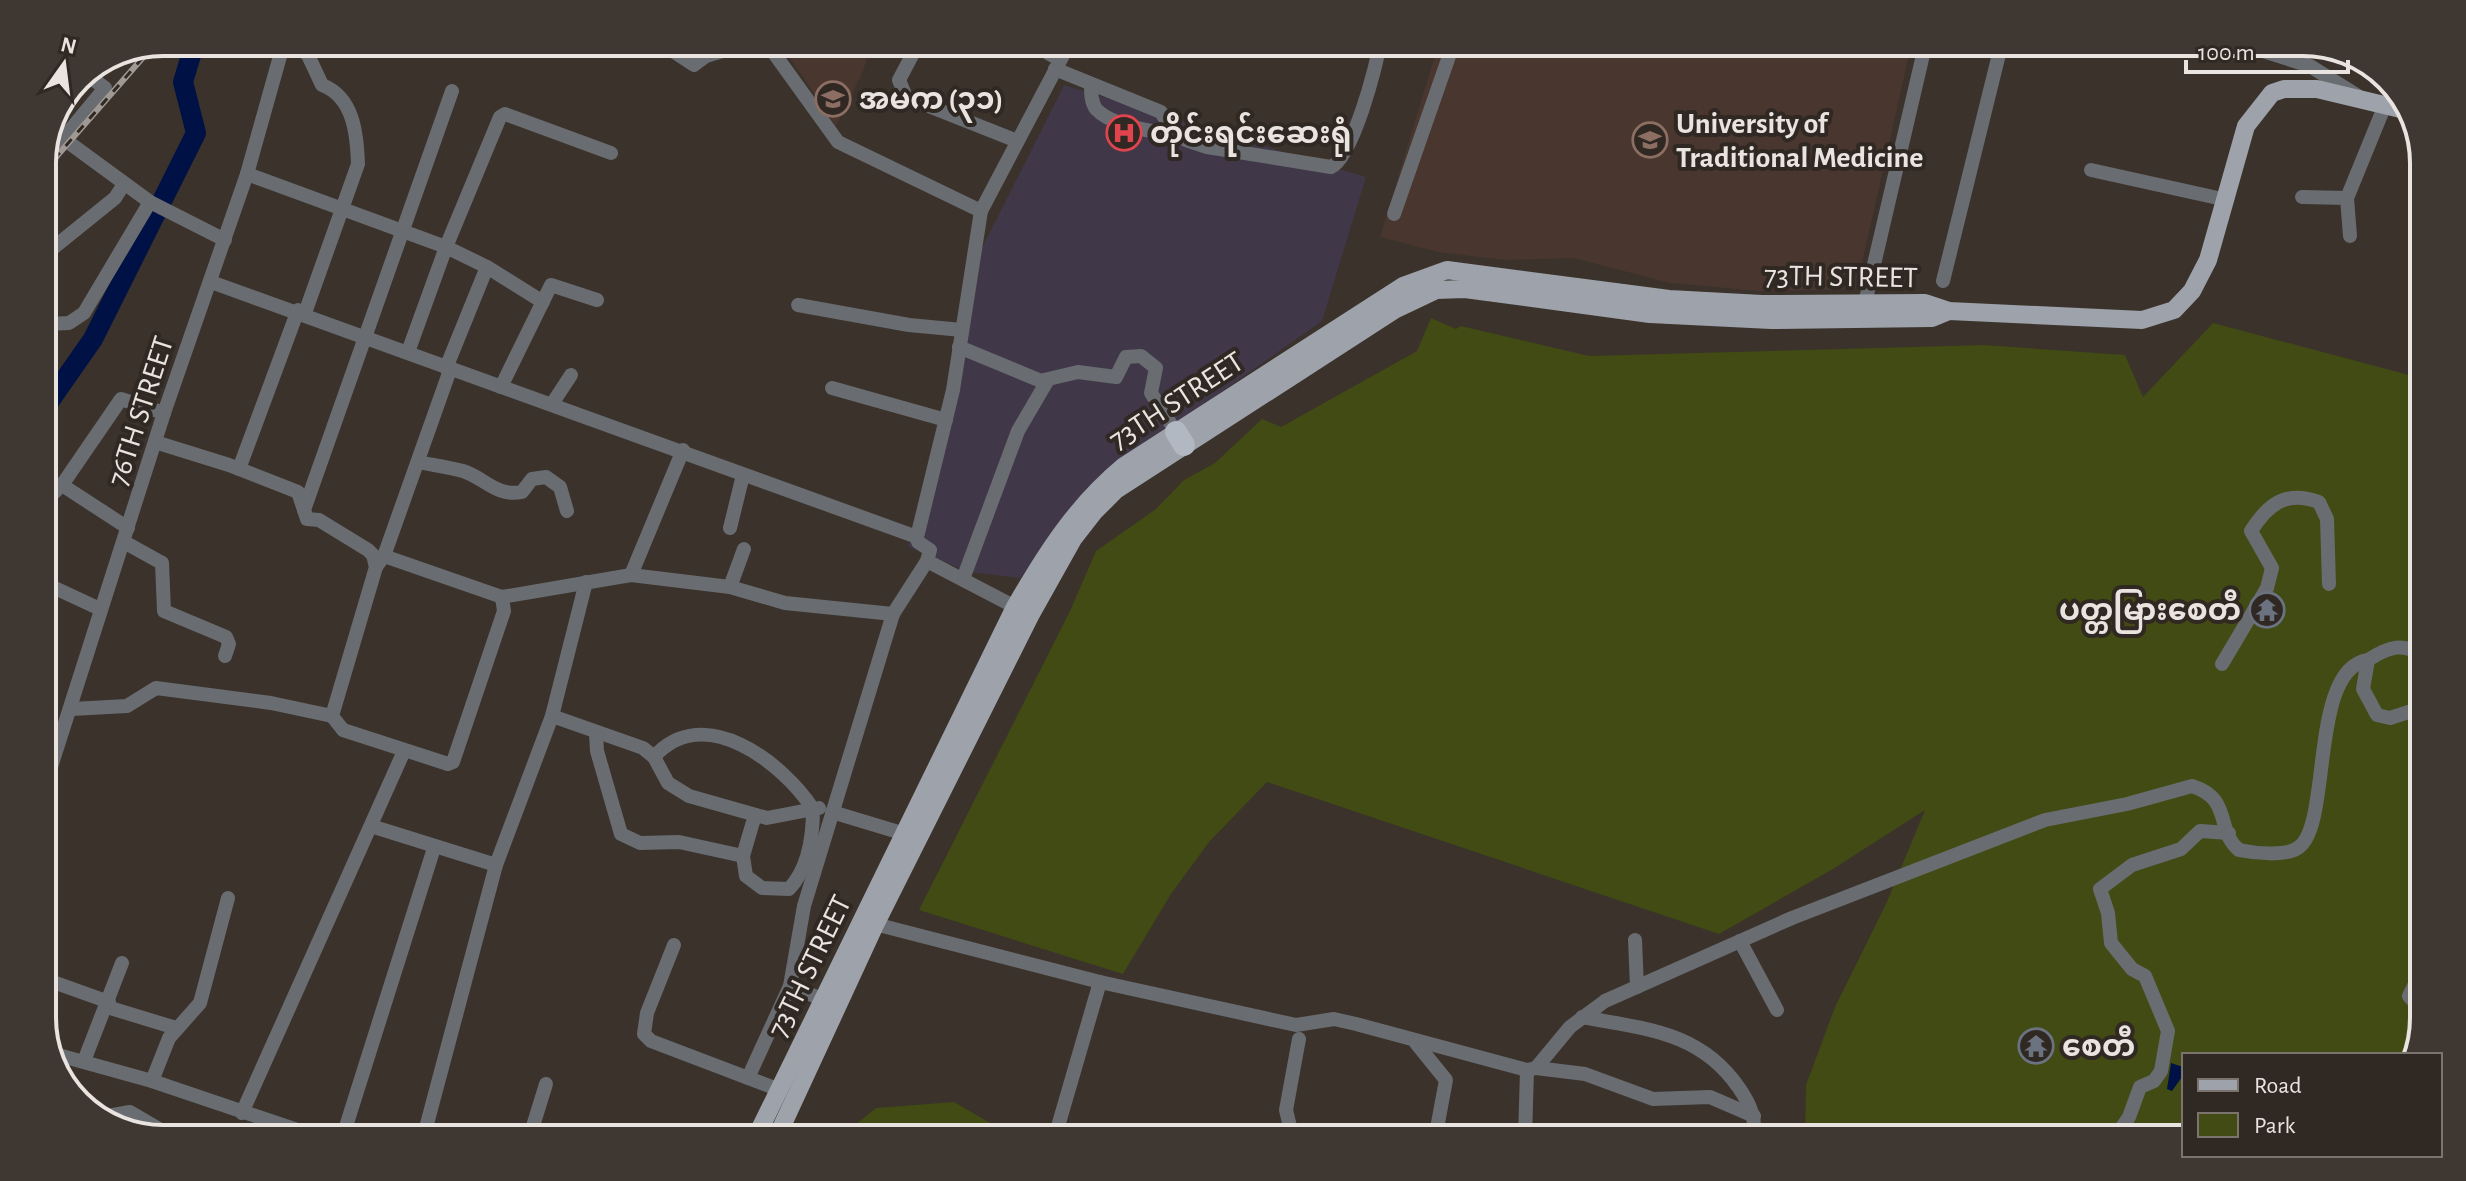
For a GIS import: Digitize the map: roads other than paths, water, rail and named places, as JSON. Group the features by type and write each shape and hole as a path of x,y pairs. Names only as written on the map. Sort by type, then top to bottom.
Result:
{"main road":[{"path":"1949,311 2142,320 2159,317 2174,310 2192,291 2208,260 2246,126 2272,93 2284,89 2317,89 2395,107"},
{"name":"73TH STREET","path":"1180,438 1403,286 1437,271 1472,272 1669,299 1762,304 1925,303 1949,311"},
{"name":"73TH STREET","path":"782,1125 905,834 1077,510 1124,466 1180,438 1346,339 1436,290 1465,289 1650,314 1756,319 1932,318 1949,311"},
{"name":"73TH STREET","path":"762,1125 824,1000 869,923 1023,611"}],"street":[{"name":"76TH STREET","path":"56,756 164,413 247,174 281,56"},
{"path":"239,469 358,164 358,144 350,113 331,88 322,85 308,56"},
{"path":"680,56 694,65 706,56"},
{"path":"776,56 838,142 981,211"},
{"path":"912,56 899,80 906,97 1017,141"},
{"path":"1047,56 1091,85 1134,98 1161,112 1174,134"},
{"path":"748,1078 790,986 804,906 893,614 927,561 930,550 918,542 917,537 946,420 981,211 1062,56"},
{"path":"1091,85 1094,106 1100,112 1144,129 1174,134 1207,147 1331,167 1338,164 1353,133 1376,56"},
{"path":"1394,214 1449,56"},
{"path":"1865,303 1923,56"},
{"path":"1943,281 1999,56"},
{"path":"2279,56 2310,66 2363,99"},
{"path":"304,510 452,91"},
{"path":"61,132 89,104"},
{"path":"2350,236 2347,198 2385,105"},
{"path":"408,352 446,247 500,117 505,114 611,153"},
{"path":"60,135 154,204 225,240"},
{"path":"2091,170 2227,200"},
{"path":"247,174 343,206 446,247 487,267 543,302"},
{"path":"56,246 115,198 124,184"},
{"path":"2302,197 2347,198"},
{"path":"56,324 69,323 84,313 154,204"},
{"path":"332,716 380,562 487,267"},
{"path":"211,282 301,311 448,369 683,450 743,475 917,537"},
{"path":"501,387 551,285 597,300"},
{"path":"798,305 909,325 962,330"},
{"path":"959,347 1044,380 1078,372 1116,377 1126,357 1141,356 1156,368 1151,393 1180,438"},
{"path":"552,404 571,375"},
{"path":"963,579 1018,431 1046,387 1044,380"},
{"path":"832,388 946,420"},
{"path":"164,413 121,399 58,488 162,563 164,611 226,637 229,644 225,656"},
{"path":"155,442 298,492 307,519 319,520 368,550 380,562 502,597 631,575 730,587 785,603 893,614"},
{"path":"631,575 683,450"},
{"path":"418,462 463,471 490,488 513,494 522,492 532,479 546,477 560,487 567,511"},
{"path":"730,528 743,475"},
{"path":"2222,664 2267,588 2272,568 2251,531 2261,514 2276,501 2304,496 2319,502 2327,519 2329,584"},
{"path":"730,587 744,549"},
{"path":"927,561 1023,611"},
{"path":"427,1125 496,865 552,716 586,582"},
{"path":"56,589 100,609"},
{"path":"72,709 127,706 156,688 271,703 332,716 343,730 448,764 453,762 504,611 502,597"},
{"path":"1526,1125 1532,1069 1582,1017 1637,987 1740,941 2023,827 2067,814 2127,804 2179,788 2196,787 2215,799 2232,843 2242,851 2286,852 2300,847 2310,824 2331,711 2350,670 2356,663 2368,660 2389,647 2405,646 2410,649"},
{"path":"2368,660 2363,689 2373,712 2390,718 2410,712"},
{"path":"552,716 596,734 627,741 654,757 663,776 677,790 767,818 833,808 905,834"},
{"path":"596,734 597,751 621,834 640,843 679,842 743,856"},
{"path":"654,757 662,747 703,735 740,743 769,759 813,809 813,830 804,864 798,879 789,889 773,891 746,876 743,856 755,815"},
{"path":"242,1113 404,751"},
{"path":"371,826 496,865"},
{"path":"2124,1125 2140,1087 2154,1081 2161,1071 2168,1031 2145,976 2132,969 2111,943 2108,913 2100,889 2132,865 2181,849 2200,831 2229,833"},
{"path":"346,1125 434,848"},
{"path":"152,1081 176,1028 187,1021 200,1003 228,898"},
{"path":"869,923 1100,982 1296,1025 1334,1019 1416,1043 1532,1069 1585,1074 1653,1099 1710,1097 1754,1116"},
{"path":"1635,940 1637,987"},
{"path":"1740,941 1777,1010"},
{"path":"674,945 647,1013 644,1034 651,1041 780,1090"},
{"path":"84,1061 122,963"},
{"path":"1060,1125 1100,982"},
{"path":"56,984 176,1028"},
{"path":"790,986 824,1000"},
{"path":"1582,1017 1668,1034 1705,1050 1724,1067 1754,1116 1754,1125"},
{"path":"1290,1125 1286,1110 1299,1039"},
{"path":"1416,1043 1438,1065 1446,1080 1438,1125"},
{"path":"63,1056 152,1081 278,1125"},
{"path":"533,1125 546,1084"},
{"path":"116,1114 130,1112 150,1124"}],"waterway":[{"path":"56,392 93,339 196,133 183,82 191,56"}],"railway":[{"path":"56,157 143,58"}],"place":[{"name":"အမက (၃၁)","path":"833,99"},
{"name":"တိုင်းရင်းဆေးရုံ","path":"1124,133"},
{"name":"University of Traditional Medicine","path":"1650,140"},
{"name":"ပတ္တမြားစေတီ","path":"2267,610"},
{"name":"စေတီ","path":"2036,1046"}]}
